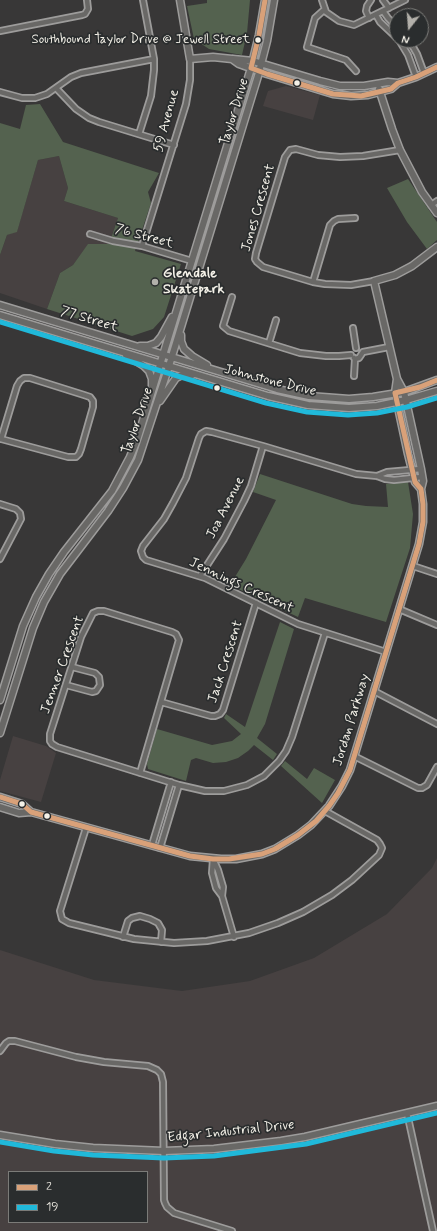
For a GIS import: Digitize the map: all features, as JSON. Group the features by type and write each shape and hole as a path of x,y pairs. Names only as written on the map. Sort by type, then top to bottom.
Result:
{"main road":[{"name":"59 Avenue","path":"180,0 190,59"},
{"name":"Taylor Drive","path":"0,700 23,626 36,597 49,574 99,508 122,474 137,440 251,68 265,0"},
{"name":"Taylor Drive","path":"0,734 33,628 44,602 60,574 124,488 138,460 172,358 262,63 274,0"},
{"path":"190,59 213,57 253,61 332,84 350,87 378,85 388,82 398,83"},
{"path":"232,60 259,71 333,94 361,96 391,89 398,83 416,77 437,67"},
{"path":"378,85 400,150 412,175 437,213"},
{"name":"Jones Crescent","path":"374,281 395,275 412,266 437,247"},
{"path":"374,281 390,347 396,379 395,393 412,471 415,482 421,488"},
{"name":"77 Street","path":"0,305 172,358"},
{"path":"127,344 148,346 156,343 178,307"},
{"name":"77 Street","path":"0,315 114,348 169,366"},
{"path":"181,328 180,341 184,349 198,360 223,372"},
{"path":"114,348 144,366 149,371 152,379 152,393"},
{"name":"Johnstone Drive","path":"172,358 277,389 309,396 349,399 373,397 404,392 437,380"},
{"name":"Johnstone Drive","path":"169,366 268,396 308,405 349,408 377,406 406,400 437,391"},
{"path":"156,408 173,381 178,377 188,374 199,375"},
{"name":"Jordan Parkway","path":"0,807 19,812 31,812 190,856 213,859 245,857 262,854 275,849 298,835 325,811 342,786 354,756 413,566 423,522 421,488 423,481 421,469 404,392 396,379"},
{"name":"Jordan Parkway","path":"0,798 22,804 31,812"},
{"name":"Edgar Industrial Drive","path":"0,1135 74,1147 164,1151 214,1149 304,1137 437,1106"}],"street":[{"path":"0,31 84,15 88,9 87,0"},
{"path":"139,134 152,89 154,70 154,59 143,0"},
{"path":"322,0 326,12 339,21 354,25 405,0"},
{"path":"369,18 366,10 371,0"},
{"path":"383,0 389,8"},
{"path":"325,9 315,18 307,47 346,60 356,71"},
{"path":"383,11 389,19"},
{"path":"376,15 380,22 389,30"},
{"path":"404,48 416,77"},
{"path":"414,48 424,73"},
{"path":"0,92 22,98 36,98 47,94 71,77 81,73 154,59"},
{"name":"59 Avenue","path":"142,246 174,145 187,97 190,80 190,59"},
{"path":"56,88 71,104 89,118 174,145"},
{"name":"Jones Crescent","path":"374,281 351,285 313,282 262,267 255,259 256,253 286,154 290,150 294,149 318,155 340,157 363,156 400,150"},
{"path":"431,205 437,201"},
{"path":"313,282 330,225 338,219 355,218"},
{"name":"76 Street","path":"90,234 113,241 142,246 192,261"},
{"path":"232,297 223,326 229,331 300,353 339,356 351,355 355,359 354,376"},
{"path":"269,344 276,320"},
{"path":"352,328 356,348"},
{"path":"355,359 359,358 363,352 390,347"},
{"path":"356,348 363,352"},
{"path":"351,355 353,350 356,348"},
{"path":"24,378 30,378 90,397 93,401 93,407 81,449 76,457 68,457 1,439 17,386 24,378"},
{"name":"Jennings Crescent","path":"386,652 298,624 200,576 146,560 142,554 142,549 164,519 181,488 199,438 201,434 206,432 212,432 263,446 356,474 377,476 394,480 422,477"},
{"name":"Joa Avenue","path":"200,576 224,539 244,501 254,476 263,446"},
{"name":"Jennings Crescent","path":"377,476 387,472 412,471 421,469"},
{"path":"0,504 16,509 21,516 20,521 0,559"},
{"path":"413,566 437,574"},
{"name":"Jack Crescent","path":"161,702 211,716 220,714 223,710 256,603"},
{"path":"399,609 437,625"},
{"name":"Jenner Crescent","path":"140,773 180,640 176,634 172,632 104,611 96,611 92,615 81,637 50,734 50,741 57,747 140,773 172,782 179,785 205,791 218,792 232,790 254,782 274,767 286,751 292,737 325,633"},
{"path":"66,685 92,692 96,691 100,685 99,677 95,673 72,666"},
{"path":"374,691 436,723 437,718"},
{"path":"354,756 418,788 422,788 427,785 437,767"},
{"path":"152,845 172,782"},
{"path":"160,848 179,785"},
{"path":"86,828 61,907 60,915 62,919 70,923 123,937 161,942 202,942 249,933 278,923 316,905 352,880 379,856 382,848 377,840 325,811"},
{"path":"213,859 212,873 216,888 222,896 234,937"},
{"path":"123,937 128,920 140,916 158,923 162,930 161,942"},
{"path":"0,1051 6,1043 15,1040 90,1060 148,1066 157,1070 161,1074 163,1082 164,1200 167,1207 174,1213 232,1231"},
{"path":"407,1113 433,1231"}],"shaded area":[{"path":"286,86 320,95 313,120 263,106 268,91"},
{"path":"59,156 68,188 64,201 118,218 109,244 88,245 73,265 60,273 47,309 0,293 0,255 7,235 17,231 38,160"},
{"path":"13,736 46,746 56,753 41,802 0,791 0,780"},
{"path":"437,858 437,1231 0,1231 0,950 94,980 182,991 250,981 314,958 387,914 432,868"}],"green space":[{"path":"207,0 250,0 247,33 242,55 209,49 194,39 187,6 207,3"},
{"path":"40,104 63,142 159,173 148,192 151,203 135,251 181,264 164,317 153,329 132,336 47,309 60,273 73,265 88,244 109,244 118,218 64,201 68,188 59,156 38,160 17,232 7,235 0,255 0,123 20,129 26,105"},
{"path":"408,179 437,222 437,240 427,249 407,222 387,188"},
{"path":"260,474 352,504 366,506 388,507 386,484 408,482 413,514 410,548 386,622 305,598 298,617 230,585 246,559 276,500 253,492"},
{"path":"280,622 294,629 265,724 257,738 277,754 273,760 254,745 238,758 226,762 213,763 196,758 191,760 186,781 148,769 147,764 157,729 212,745 232,741 241,734 224,718 226,714 245,727"},
{"path":"285,761 307,779 314,768 335,780 322,803 281,766"}],"transit line":[{"name":"2","path":"265,0 251,68 333,94 361,96 391,89 398,83 416,77 437,67"},
{"name":"19","path":"0,322 266,403 307,412 348,415 377,413 407,407 437,398"},
{"name":"2","path":"0,797 22,804 31,812 190,856 213,859 229,859 262,854 275,849 298,835 316,821 338,793 350,770 419,544 423,522 421,489 415,482 395,393 420,387 437,380"},
{"name":"19","path":"0,1142 54,1151 93,1155 164,1158 214,1156 306,1144 437,1113"}],"place":[{"name":"Southbound Taylor Drive @ Jewell Street","path":"258,40"},
{"name":"Glendale Skatepark","path":"155,282"}]}
